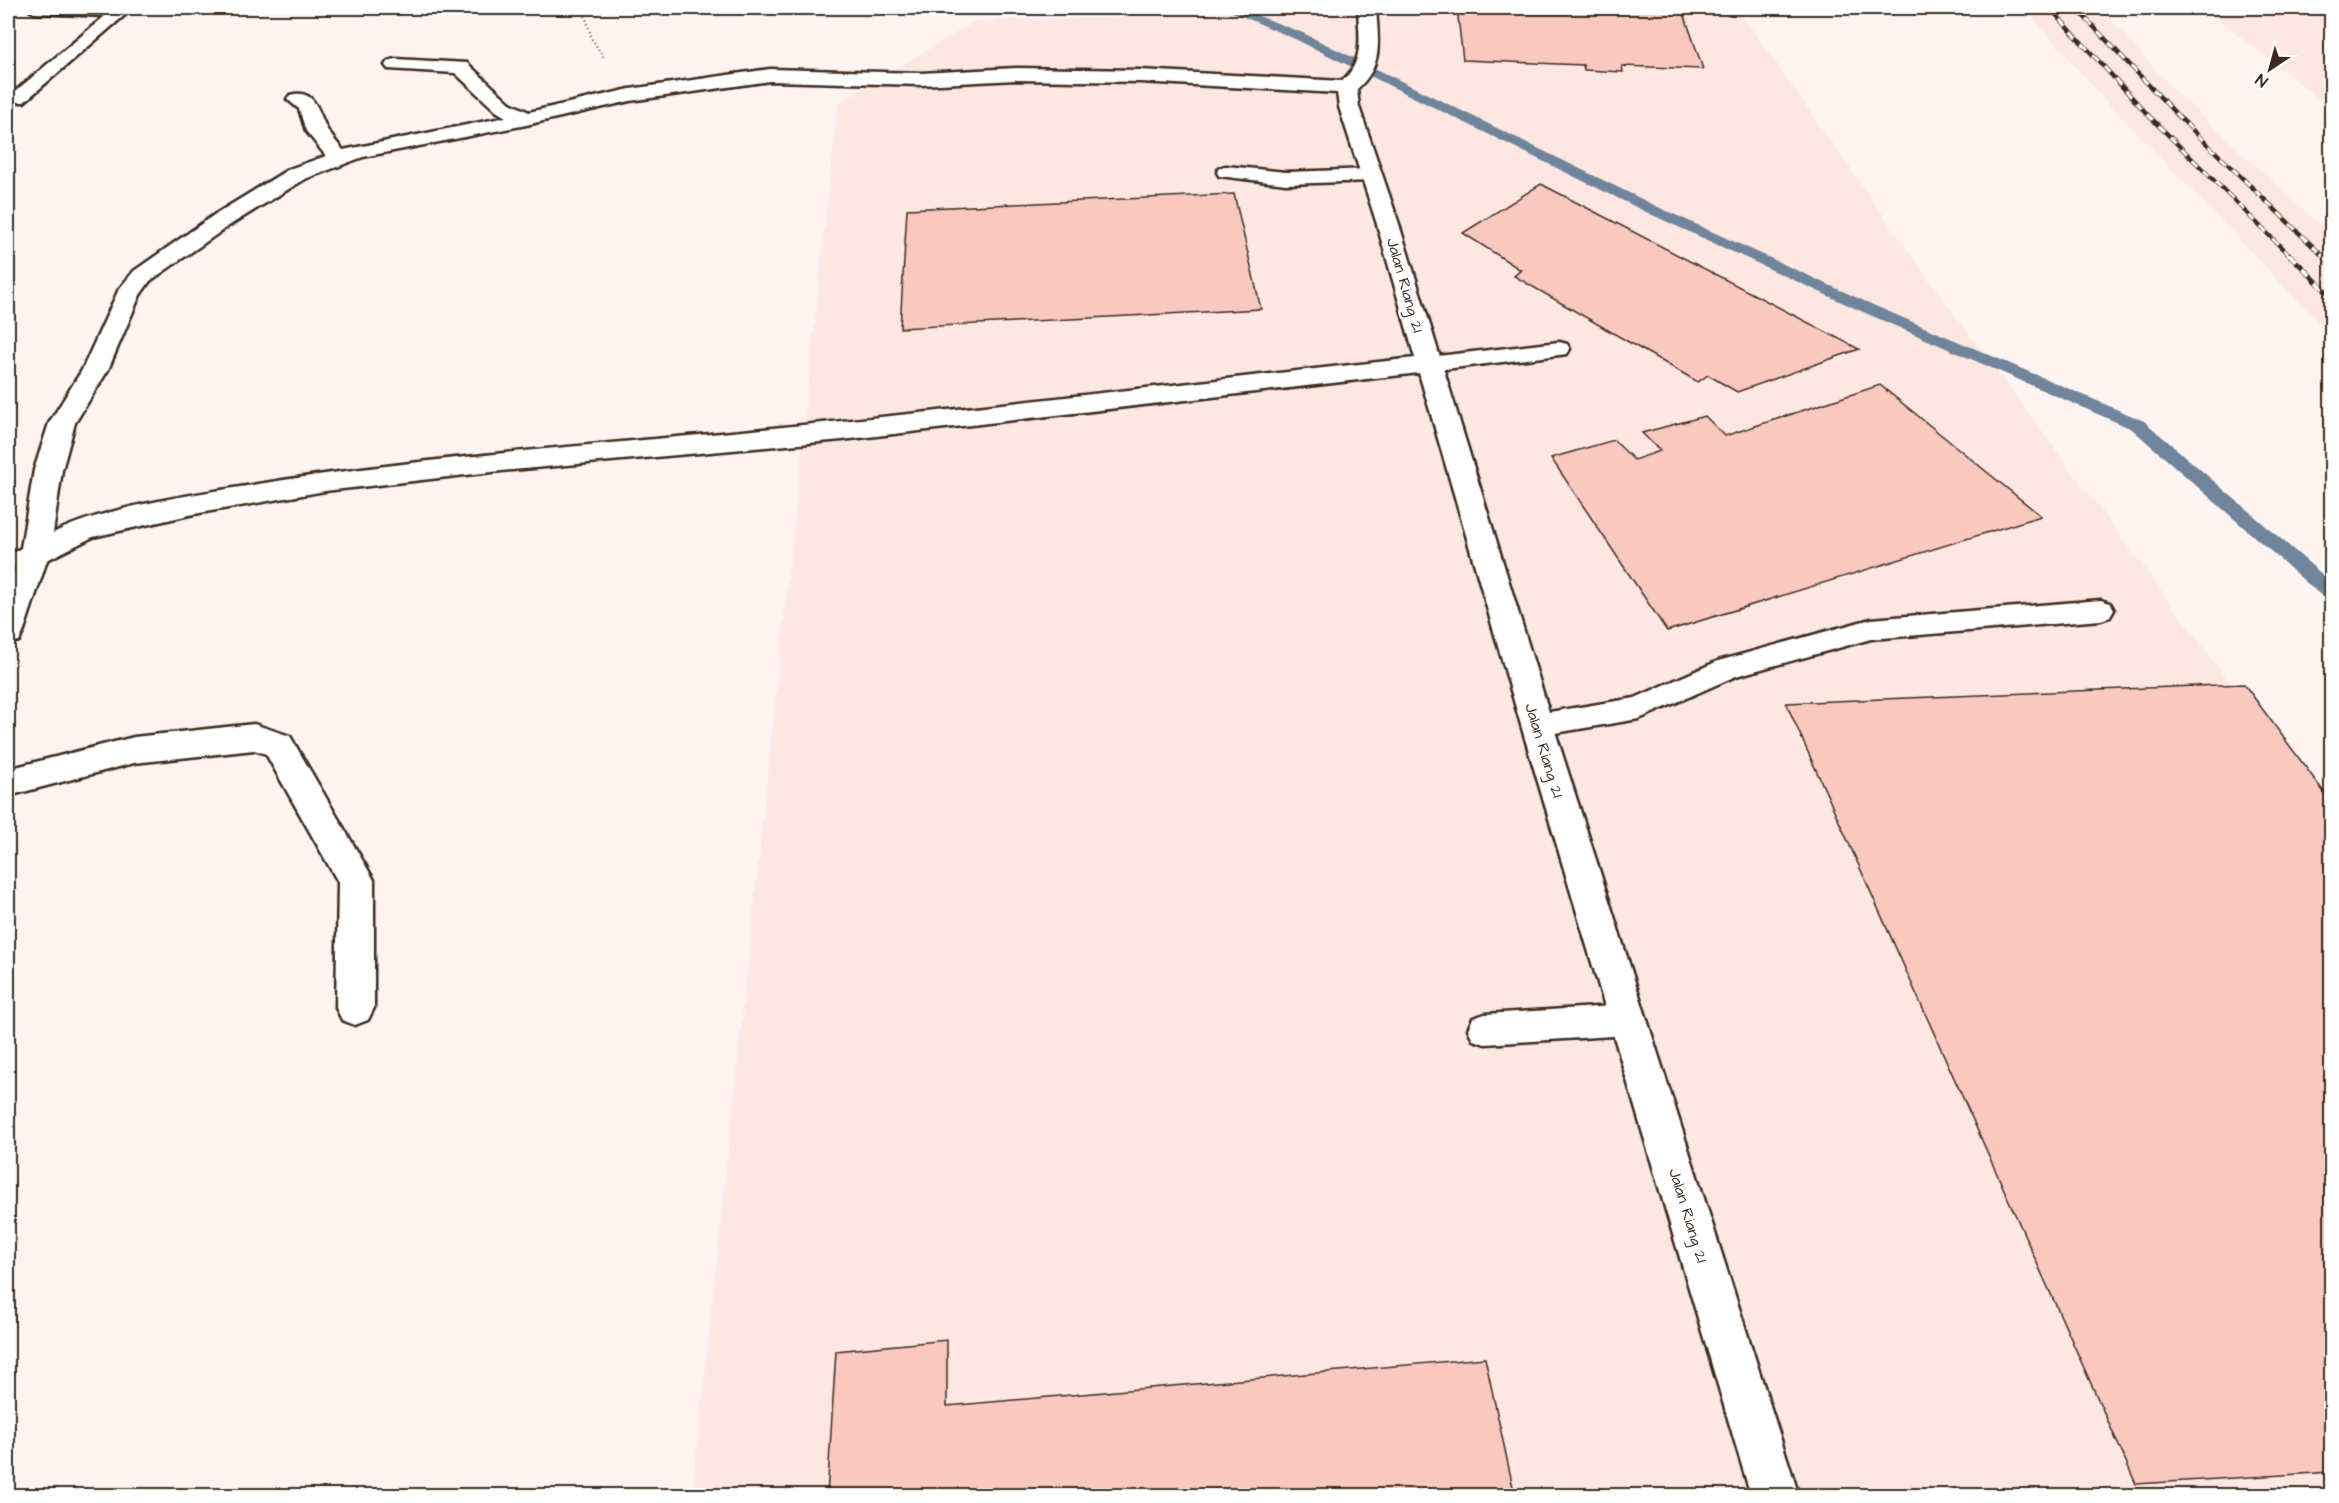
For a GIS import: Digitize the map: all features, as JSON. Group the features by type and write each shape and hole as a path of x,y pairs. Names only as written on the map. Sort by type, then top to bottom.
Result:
{"street":[{"name":"Jalan Riang 21","path":"1367,8 1369,52 1354,80 1349,107 1430,364 1538,725 1775,1496"},
{"path":"395,65 460,67 503,107 526,119"},
{"path":"8,633 35,553 48,470 63,423 95,370 128,294 142,276 222,220 297,174 358,152 526,119 630,95 770,75 921,79 1016,74 1354,80"},
{"path":"297,99 308,106 317,130 339,159"},
{"path":"8,568 85,529 194,504 325,482 501,462 842,431 1430,364"},
{"path":"8,783 134,750 254,737 278,746 356,880 355,1008"}],"lane":[{"path":"34,8 122,10"},
{"path":"18,98 122,10"},
{"path":"1226,172 1286,178 1372,175"},
{"path":"1430,364 1559,349"},
{"path":"1538,725 1639,708 1728,668 1871,629 2101,610"},
{"path":"1485,1029 1629,1020"}],"path":[{"path":"583,8 592,39 630,95"}],"shaded area":[{"path":"1293,8 1737,8 1923,272 2331,819 2331,1495 692,1496 838,103 976,21 1307,13"},
{"path":"2025,8 2100,8 2175,91 2331,235 2331,335 2102,97"},
{"path":"2204,8 2331,8 2331,108"}],"building":[{"path":"1457,8 1682,8 1703,69 1622,66 1623,72 1584,70 1583,65 1463,60"},
{"path":"1541,184 1859,349 1737,392 1708,375 1698,382 1514,276 1521,270 1463,233"},
{"path":"1234,194 1261,309 900,328 907,209"},
{"path":"1880,385 2041,516 1667,631 1551,458 1614,440 1634,460 1660,451 1642,433 1705,416 1725,436"},
{"path":"2244,684 2332,803 2332,1472 2136,1484 1786,703"},
{"path":"947,1340 947,1406 1485,1358 1515,1496 827,1496 836,1351"}],"waterway":[{"path":"1229,8 1299,36 1653,210 1867,308 2138,425 2332,594"}],"railway":[{"path":"2050,8 2149,116 2290,256"},
{"path":"2076,8 2178,116 2323,256"},
{"path":"2289,254 2332,297"},
{"path":"2323,256 2332,265"}]}
